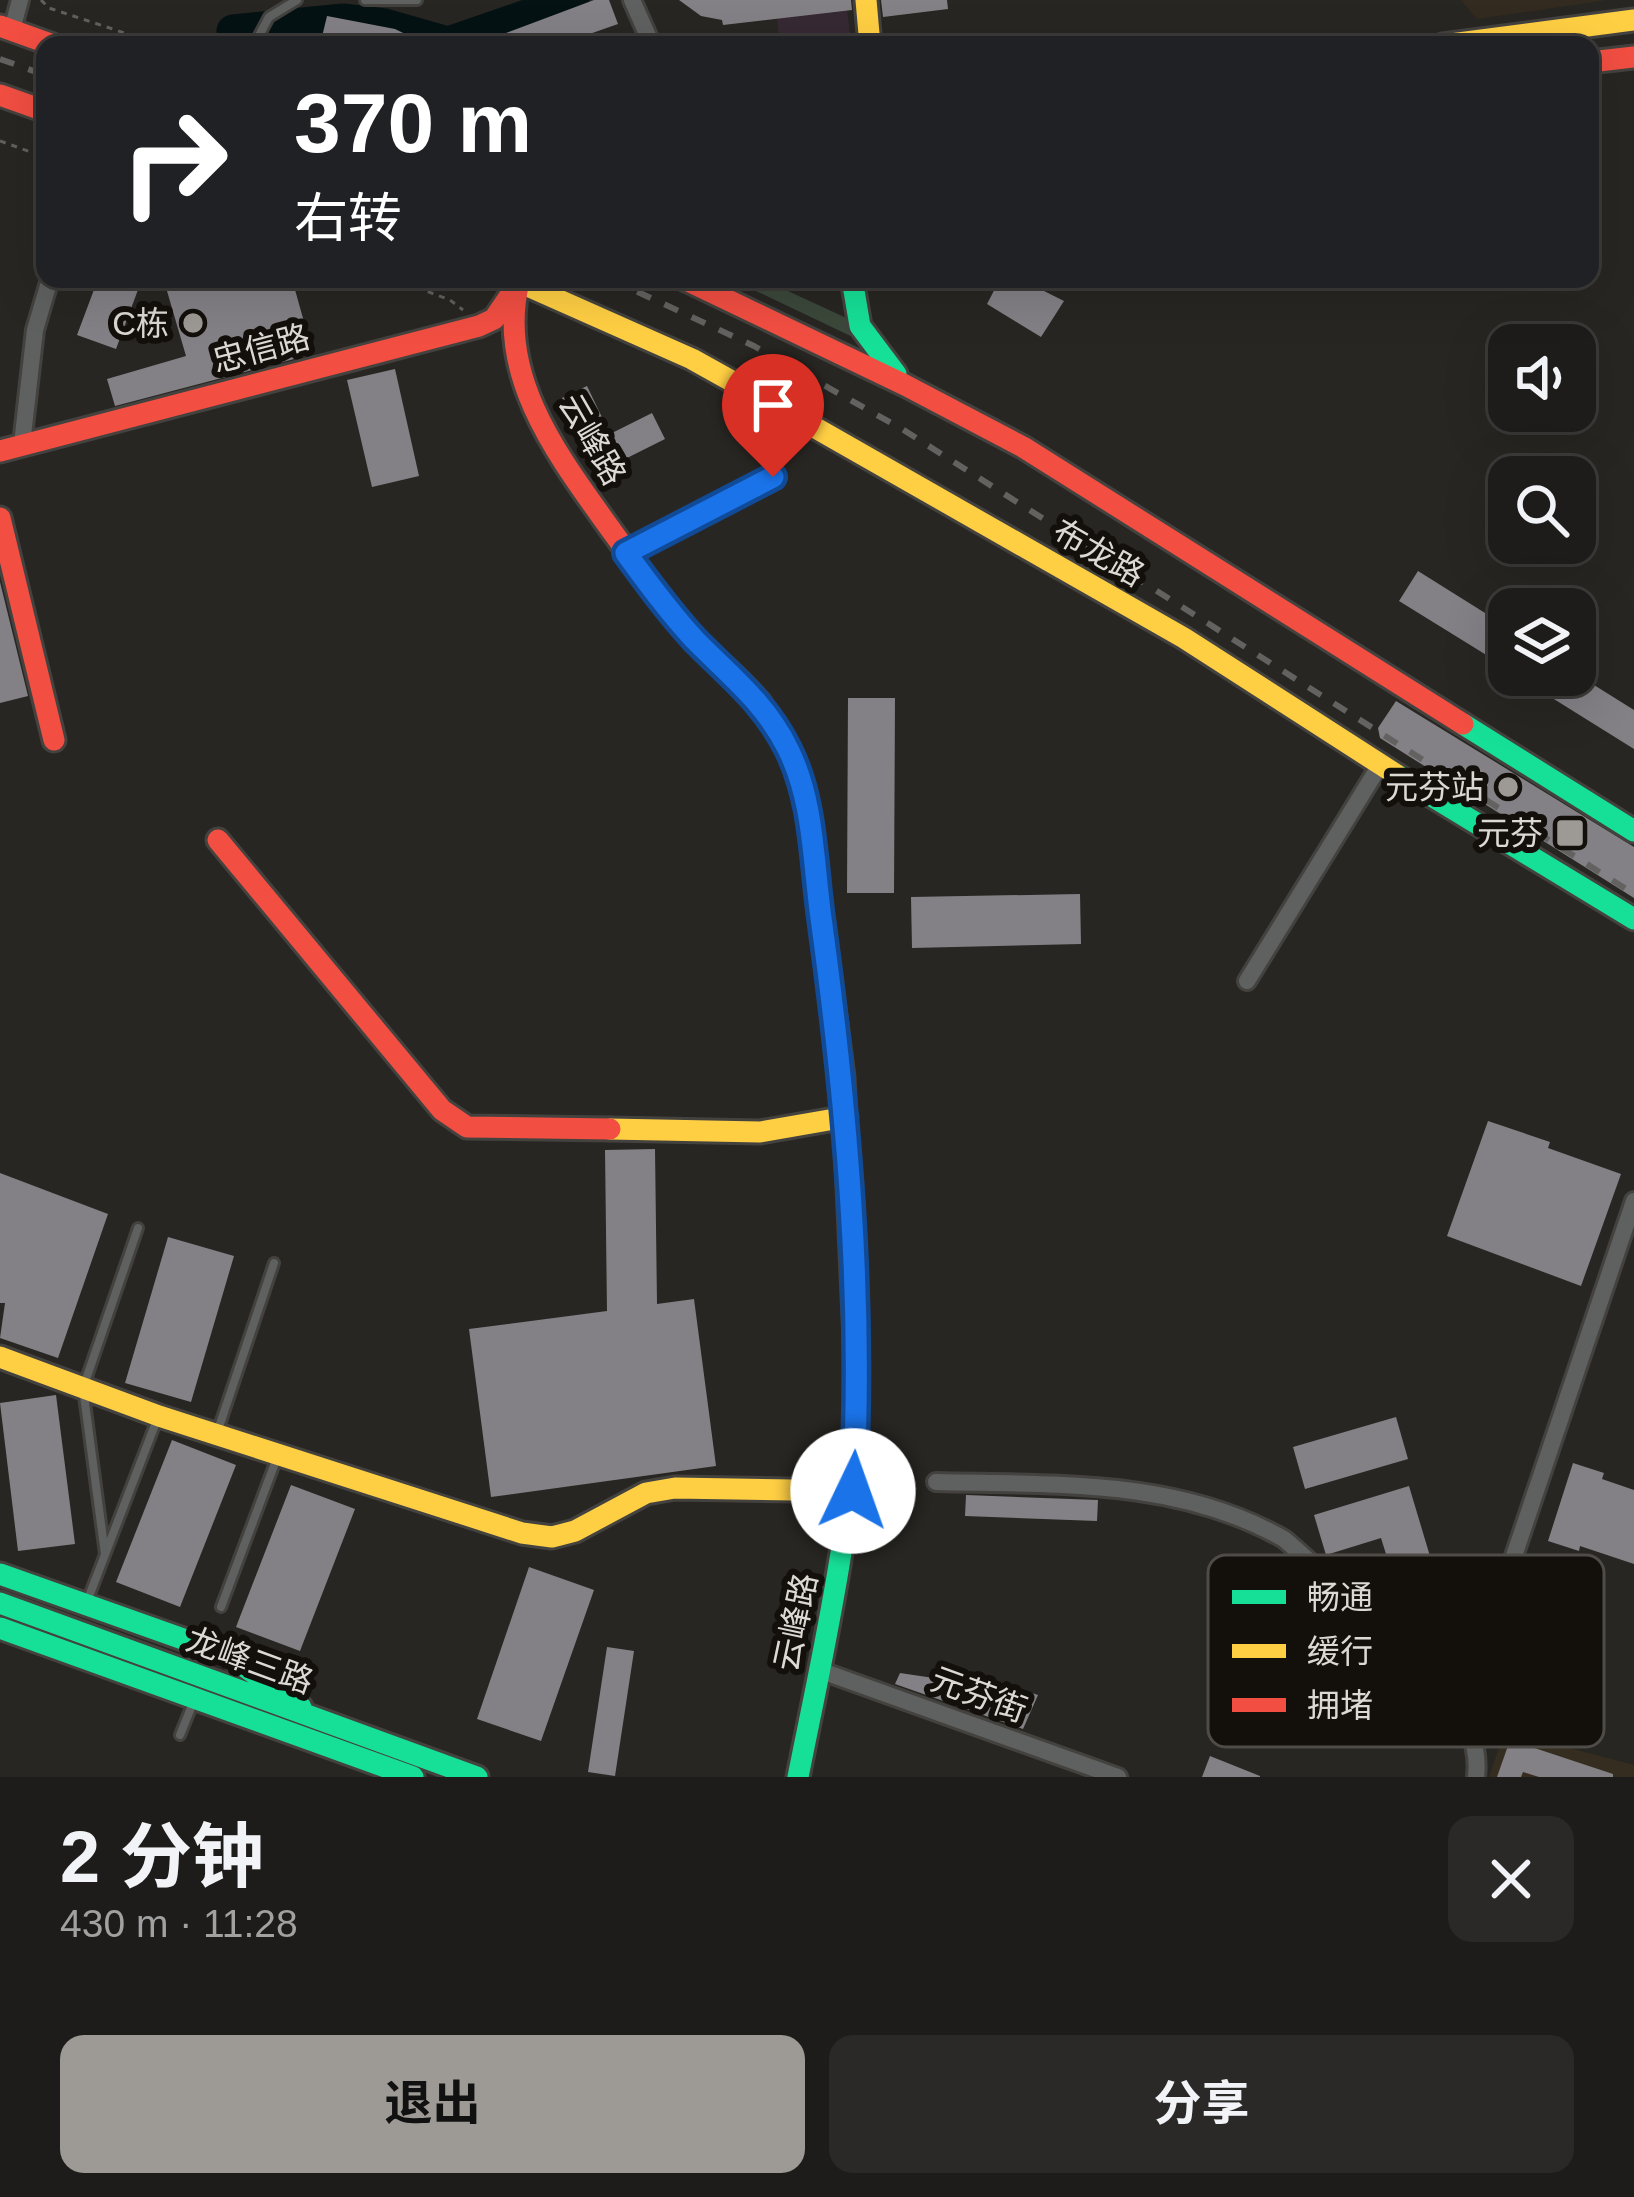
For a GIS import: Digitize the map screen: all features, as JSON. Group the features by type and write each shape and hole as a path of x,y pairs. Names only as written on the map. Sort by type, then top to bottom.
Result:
{"street":[{"path":"20,0 6,28 36,39"},
{"path":"632,0 648,36"},
{"path":"866,0 869,36"},
{"path":"1512,36 1634,20"},
{"path":"1599,61 1634,57"},
{"path":"0,94 36,108"},
{"path":"11,447 47,288"},
{"name":"忠信路","path":"11,447 487,323 499,314 514,288"},
{"name":"云峰路","path":"517,288 510,327 543,426 579,488 675,618 758,700 779,730 802,782 846,1117 858,1406 853,1491 798,1777"},
{"name":"布龙路","path":"536,288 692,359 1184,638 1380,765 1634,919"},
{"name":"布龙路","path":"703,288 905,385 1101,495 1634,831"},
{"path":"854,288 860,326 905,385"},
{"path":"0,518 54,740"},
{"path":"1247,981 1380,765"},
{"path":"218,840 442,1110 467,1126 760,1132 846,1117"},
{"path":"1514,1555 1634,1201"},
{"path":"0,1357 159,1416 522,1533 552,1537 575,1531 646,1493 675,1488 853,1491"},
{"path":"936,1482 1106,1486 1152,1492 1240,1518 1284,1539 1302,1555"},
{"path":"0,1574 229,1655 315,1719"},
{"name":"龙峰三路","path":"0,1603 477,1777"},
{"name":"龙峰三路","path":"0,1628 412,1777"},
{"name":"元芬街","path":"818,1670 1118,1777"},
{"path":"1475,1747 1476,1777"}],"lane":[{"path":"258,36 268,17 297,0"},
{"path":"365,0 418,0"},
{"path":"626,553 773,477"},
{"path":"106,1554 83,1388 138,1228"},
{"path":"217,1434 274,1263"},
{"path":"86,1604 159,1416"},
{"path":"221,1607 278,1454"},
{"path":"180,1735 195,1698"}],"path":[{"path":"41,0 50,8 134,36"},
{"path":"0,141 36,154"},
{"path":"418,288 451,300 465,311"}],"shaded area":[{"path":"775,0 846,0 850,36 779,36"},
{"path":"1461,0 1607,0 1477,19"},
{"path":"1499,1747 1566,1747 1634,1765 1634,1777 1489,1777"}],"green space":[{"path":"750,288 781,288 855,322 859,340"}],"building":[{"path":"594,0 609,0 618,24 584,36 498,36"},
{"path":"679,0 851,0 852,10 723,25 722,20 701,16"},
{"path":"881,0 947,0 948,9 883,17"},
{"path":"327,16 409,36 322,36"},
{"path":"95,288 139,288 116,349 77,335"},
{"path":"295,288 313,354 115,406 107,379 186,356 167,291"},
{"path":"995,288 1038,288 1064,301 1041,337 987,304"},
{"path":"395,369 419,476 372,487 347,380"},
{"path":"587,386 610,434 652,413 665,439 599,472 562,398"},
{"path":"1418,571 1488,615 1488,656 1399,601"},
{"path":"0,582 28,696 0,703"},
{"path":"1596,686 1634,710 1634,749 1549,696 1596,696"},
{"path":"848,698 895,698 894,893 847,893"},
{"name":"元芬站","path":"1396,701 1634,847 1634,898 1380,738 1378,728"},
{"path":"1080,894 1081,944 912,948 911,897"},
{"path":"1488,1121 1621,1174 1581,1286 1447,1236"},
{"path":"655,1149 657,1304 694,1299 716,1466 491,1497 469,1329 607,1311 605,1150"},
{"path":"0,1173 108,1214 58,1358 0,1338 5,1303 0,1303"},
{"path":"168,1237 234,1256 191,1402 125,1383"},
{"path":"56,1395 75,1544 18,1551 0,1403"},
{"path":"1396,1417 1408,1459 1305,1489 1293,1447"},
{"path":"172,1440 236,1465 180,1607 116,1582"},
{"path":"1573,1463 1634,1490 1634,1564 1548,1541"},
{"path":"291,1485 355,1509 300,1651 236,1627"},
{"path":"1409,1486 1430,1555 1386,1555 1381,1538 1326,1555 1314,1515"},
{"path":"966,1495 1098,1500 1097,1521 965,1516"},
{"path":"529,1567 594,1590 541,1741 477,1719"},
{"path":"607,1647 634,1651 615,1776 588,1772"},
{"path":"900,1673 1038,1695 1023,1729 895,1684"},
{"path":"1508,1747 1531,1747 1613,1774 1539,1777 1523,1772 1521,1777 1497,1777"},
{"path":"1210,1756 1260,1776 1260,1777 1202,1777"}],"waterway":[{"path":"468,36 573,0"},
{"path":"233,31 343,20 424,36"}],"railway":[{"path":"0,59 36,72"},
{"path":"629,288 754,346 902,429 1634,894"}],"traffic: fast":[{"path":"854,288 860,326 896,374"},
{"path":"1463,724 1634,831"},
{"path":"1397,775 1634,919"},
{"path":"798,1777 848,1505 855,1340"},
{"path":"0,1574 228,1655 301,1707"},
{"path":"0,1603 477,1777"},
{"path":"0,1628 413,1777"}],"traffic: slow":[{"path":"866,0 869,36"},
{"path":"1512,36 1634,20"},
{"path":"532,288 692,359 814,427 1184,638 1397,775"},
{"path":"760,703 791,754 808,810 843,1077 855,1340"},
{"path":"610,1129 760,1132 846,1117"},
{"path":"0,1357 159,1416 522,1533 552,1537 575,1531 646,1493 675,1488 853,1491"}],"traffic: jam":[{"path":"0,26 36,39"},
{"path":"1599,61 1634,57"},
{"path":"0,95 36,108"},
{"path":"518,288 516,352 538,417 555,447 674,617 760,703"},
{"path":"703,288 1023,447 1463,724"},
{"path":"0,451 479,326 494,319 509,297"},
{"path":"0,518 54,740"},
{"path":"218,840 442,1110 467,1127 610,1129"}],"place":[{"name":"C栋","path":"193,323"},
{"name":"元芬站","path":"1508,787"},
{"name":"元芬","path":"1570,833"}],"route":[{"path":"773,477 626,553 675,618 758,700 779,730 802,782 846,1117 858,1406 853,1491"}]}
